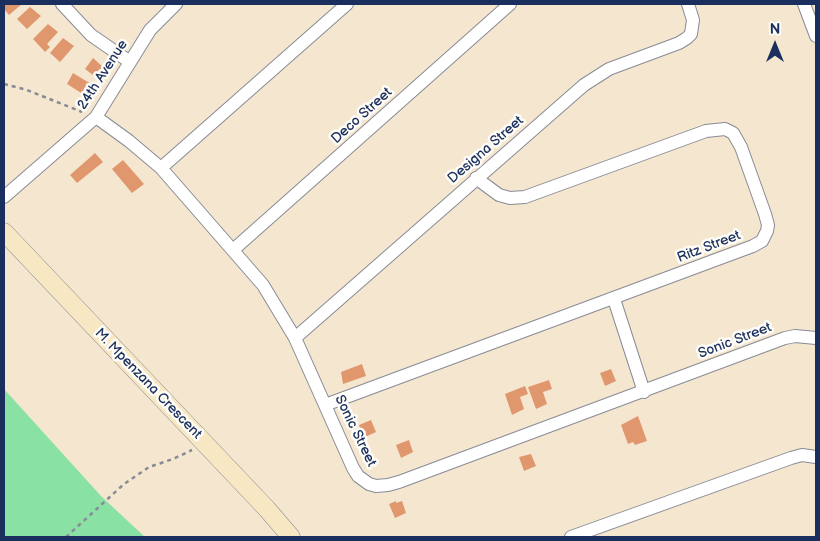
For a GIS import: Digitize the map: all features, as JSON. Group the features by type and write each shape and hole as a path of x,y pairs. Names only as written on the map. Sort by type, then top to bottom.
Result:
{"main road":[{"name":"M. Mpenzana Crescent","path":"4,232 267,510 290,537"}],"street":[{"path":"62,4 91,35 130,62"},
{"name":"24th Avenue","path":"4,197 96,117 150,30 176,4"},
{"path":"161,168 347,4"},
{"name":"Deco Street","path":"233,250 510,4"},
{"name":"Designa Street","path":"295,338 584,84 609,69 679,43 687,38 691,34 693,20 688,4"},
{"path":"804,4 816,36"},
{"name":"Sonic Street","path":"96,117 161,168 263,285 295,338 353,468 358,476 369,484 388,486 785,338 795,336 816,338"},
{"name":"Ritz Street","path":"326,405 753,246 762,241 767,231 768,225 765,214 741,148 733,133 724,129 716,128 706,131 525,197 510,198 499,195 476,178"},
{"path":"614,299 644,392"},
{"path":"571,537 791,458 802,455 816,457"}],"path":[{"path":"4,84 28,90 96,117"},
{"path":"66,537 124,484 149,466 174,459 204,443"}],"green space":[{"path":"4,389 101,496 145,537 4,537"}],"building":[{"path":"4,4 22,4 9,15 4,9"},
{"path":"30,7 41,16 27,29 17,19"},
{"path":"48,24 58,32 47,44 50,47 45,52 33,39"},
{"path":"63,38 74,46 60,62 50,53"},
{"path":"93,58 103,67 97,78 85,69"},
{"path":"73,73 96,87 89,98 67,84"},
{"path":"95,153 103,162 77,183 70,175"},
{"path":"123,160 144,184 132,193 112,169"},
{"path":"362,364 366,376 343,384 341,372"},
{"path":"611,369 616,381 605,386 600,373"},
{"path":"549,380 552,389 543,392 547,404 536,409 528,387"},
{"path":"525,386 528,394 520,397 524,409 512,415 505,394"},
{"path":"638,416 647,441 635,445 633,442 628,444 621,425"},
{"path":"371,420 376,432 363,438 359,425"},
{"path":"409,440 413,452 401,458 396,445"},
{"path":"531,454 536,466 524,471 519,457"},
{"path":"396,501 396,503 402,501 406,513 395,518 389,504"}]}
